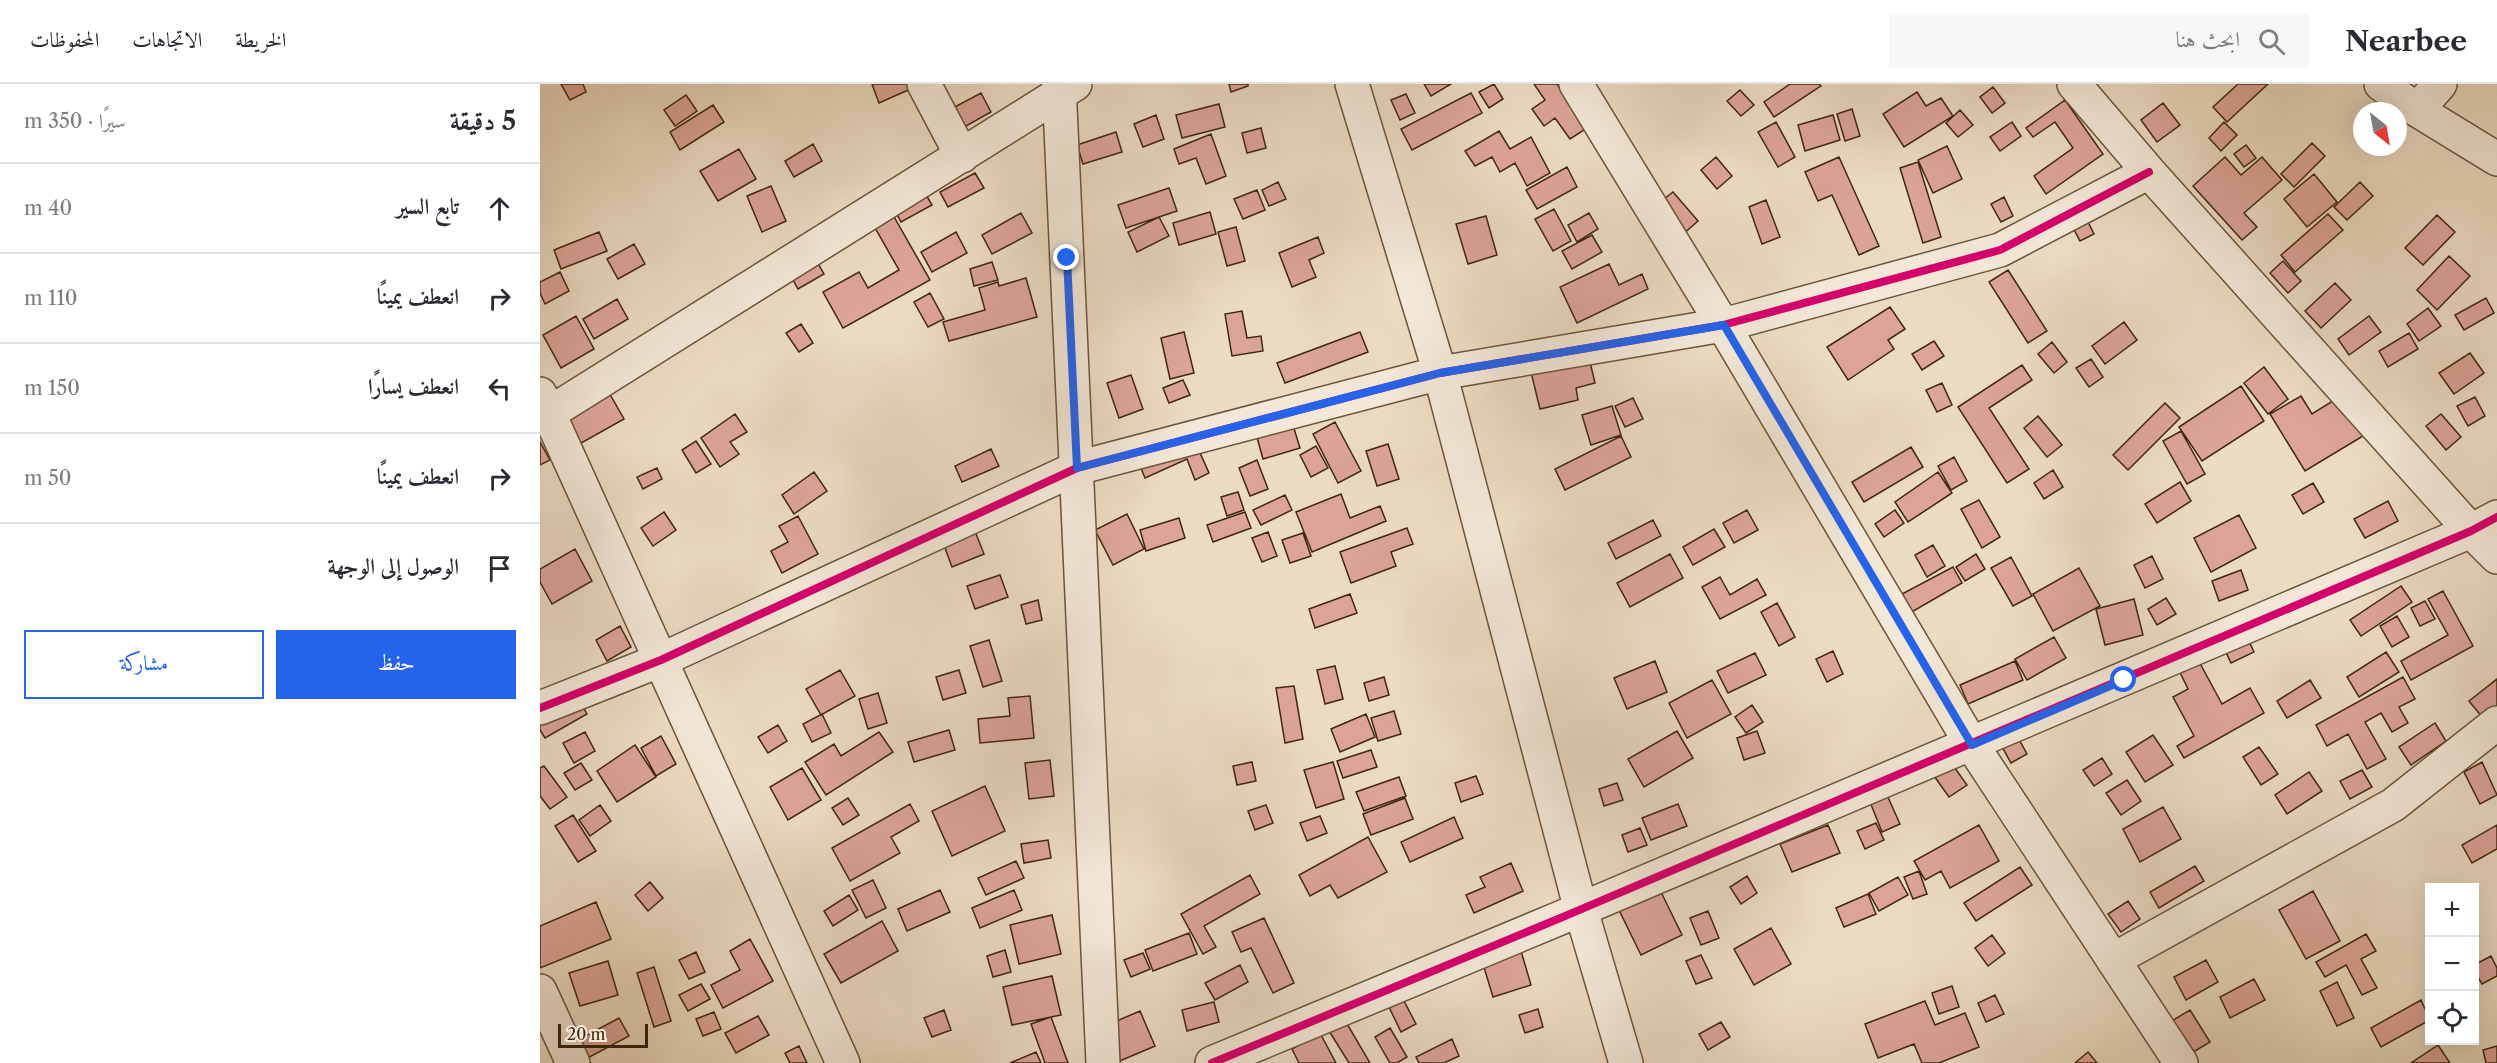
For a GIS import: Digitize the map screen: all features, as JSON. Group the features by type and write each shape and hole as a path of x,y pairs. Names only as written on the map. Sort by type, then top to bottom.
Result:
{"street":[{"path":"924,84 962,156"},
{"path":"1352,84 1440,373 1581,910 1626,1063"},
{"path":"1576,84 1724,325 1972,745 2181,1063"},
{"path":"2074,84 2149,172 2484,524 2497,557"},
{"path":"2380,84 2417,110 2497,159"},
{"path":"2417,110 2440,84"},
{"path":"843,1063 661,660 543,409 962,156 1065,88"},
{"path":"1065,88 1077,468 1103,1063"},
{"path":"540,708 661,660 1077,468 1440,373 1724,325 2000,250 2149,172"},
{"path":"1212,1063 1972,745 2484,524"},
{"path":"2113,960 2393,805 2497,723"},
{"path":"540,991 573,1063"}],"building":[{"path":"561,84 583,84 586,92 570,100"},
{"path":"872,84 914,84 915,87 879,103"},
{"path":"1229,84 1248,84 1248,86 1231,92"},
{"path":"1424,84 1451,84 1431,96"},
{"path":"1494,84 1503,99 1489,108 1479,92"},
{"path":"1534,84 1557,84 1587,128 1570,139 1555,118 1544,126 1532,109 1545,100"},
{"path":"1790,84 1819,84 1821,86 1774,117 1764,102"},
{"path":"2238,84 2268,84 2227,122 2213,107"},
{"path":"1993,87 2005,103 1992,113 1980,97"},
{"path":"1740,90 1754,105 1741,116 1727,101"},
{"path":"1917,92 1926,106 1941,98 1953,116 1904,147 1883,114"},
{"path":"981,93 991,112 959,130 949,110"},
{"path":"1471,93 1482,113 1412,150 1401,129"},
{"path":"1406,94 1415,113 1400,120 1391,100"},
{"path":"686,95 697,111 675,126 664,110"},
{"path":"2065,100 2103,154 2046,194 2034,176 2073,148 2055,122 2033,137 2026,128"},
{"path":"2163,103 2180,125 2157,142 2141,120"},
{"path":"1219,104 1225,127 1182,138 1176,115"},
{"path":"713,105 724,122 680,150 670,132"},
{"path":"1852,109 1860,136 1845,141 1837,114"},
{"path":"1960,110 1973,125 1958,137 1946,123"},
{"path":"1156,115 1164,139 1143,147 1134,124"},
{"path":"1833,115 1840,140 1805,151 1798,125"},
{"path":"1776,122 1795,157 1778,167 1758,132"},
{"path":"2012,122 2021,136 2000,151 1990,137"},
{"path":"2224,122 2237,135 2221,151 2209,138"},
{"path":"1261,128 1266,148 1247,153 1242,133"},
{"path":"1499,131 1510,149 1531,137 1550,173 1527,186 1515,163 1500,172 1492,157 1475,166 1465,151"},
{"path":"1116,132 1122,152 1083,164 1077,145"},
{"path":"1211,134 1226,176 1206,184 1196,158 1179,164 1174,149"},
{"path":"2312,143 2325,156 2294,187 2281,174"},
{"path":"813,144 822,161 794,177 785,161"},
{"path":"2246,145 2256,158 2244,167 2234,154"},
{"path":"1947,146 1962,179 1933,193 1918,160"},
{"path":"739,149 756,179 718,201 700,171"},
{"path":"1716,157 1732,176 1717,189 1701,170"},
{"path":"1839,157 1879,246 1859,255 1832,195 1818,201 1805,172"},
{"path":"2225,157 2241,175 2262,157 2282,180 2244,213 2257,227 2242,240 2193,186"},
{"path":"1918,162 1941,237 1923,243 1900,168"},
{"path":"1567,167 1577,187 1537,209 1526,190"},
{"path":"975,173 984,188 948,207 940,192"},
{"path":"2314,174 2337,202 2307,227 2284,199"},
{"path":"1278,182 1286,199 1269,206 1262,190"},
{"path":"2360,182 2373,196 2347,220 2334,207"},
{"path":"771,186 786,221 762,232 747,196"},
{"path":"922,188 932,205 901,222 892,205"},
{"path":"1169,188 1177,211 1126,228 1118,205"},
{"path":"1257,190 1265,210 1243,219 1234,199"},
{"path":"1673,192 1698,221 1681,236 1655,206"},
{"path":"2004,197 2013,216 2001,222 1991,204"},
{"path":"1766,200 1780,237 1762,244 1749,207"},
{"path":"889,208 930,280 843,328 823,292 859,272 868,288 899,270 870,219"},
{"path":"1554,209 1571,241 1553,251 1535,219"},
{"path":"1210,212 1216,234 1179,245 1173,223"},
{"path":"1021,213 1032,233 992,254 982,235"},
{"path":"1589,213 1598,229 1577,242 1568,225"},
{"path":"2084,214 2094,234 2080,241 2070,222"},
{"path":"2328,214 2343,230 2295,272 2281,255"},
{"path":"2437,215 2455,232 2423,265 2405,248"},
{"path":"1486,216 1497,255 1468,264 1456,224"},
{"path":"1159,217 1169,236 1137,252 1128,232"},
{"path":"1236,227 1245,261 1227,266 1218,232"},
{"path":"599,232 607,251 561,269 554,250"},
{"path":"956,232 967,253 932,272 921,252"},
{"path":"1592,235 1602,252 1572,269 1562,251"},
{"path":"1318,237 1324,253 1309,260 1316,277 1292,287 1279,253"},
{"path":"634,244 645,264 618,279 607,259"},
{"path":"812,253 824,274 798,289 787,269"},
{"path":"2449,256 2470,276 2437,310 2417,290"},
{"path":"2283,261 2301,281 2288,293 2270,273"},
{"path":"992,262 998,280 974,286 970,269"},
{"path":"1609,264 1619,285 1642,274 1648,289 1577,323 1560,287"},
{"path":"2008,270 2047,331 2028,343 1989,282"},
{"path":"560,272 569,291 545,304 540,293 540,282"},
{"path":"1026,278 1037,317 949,341 943,322 985,310 979,288 998,282 999,286"},
{"path":"2335,283 2351,300 2321,328 2305,311"},
{"path":"930,293 944,319 928,327 914,302"},
{"path":"2486,298 2494,313 2464,330 2455,315"},
{"path":"617,299 628,319 594,339 583,319"},
{"path":"1890,307 1905,329 1888,340 1894,349 1848,380 1827,347"},
{"path":"2428,308 2441,326 2419,341 2407,324"},
{"path":"1242,311 1247,338 1261,336 1263,351 1232,356 1225,314"},
{"path":"576,316 594,349 561,368 543,335"},
{"path":"2369,316 2381,332 2349,355 2338,339"},
{"path":"2124,322 2137,340 2105,364 2092,346"},
{"path":"801,324 813,343 799,352 786,333"},
{"path":"1184,332 1194,373 1170,379 1161,338"},
{"path":"1360,332 1368,352 1285,383 1277,363"},
{"path":"2409,333 2418,349 2388,367 2379,351"},
{"path":"1934,341 1944,356 1922,370 1912,354"},
{"path":"2052,342 2067,362 2054,373 2038,354"},
{"path":"2470,353 2484,373 2454,394 2439,373"},
{"path":"1589,358 1595,383 1576,388 1578,400 1540,409 1531,372"},
{"path":"2091,359 2103,377 2089,387 2076,368"},
{"path":"2022,365 2032,380 1989,408 2029,469 2007,483 1958,407"},
{"path":"2264,367 2288,399 2268,414 2244,383"},
{"path":"1131,375 1143,409 1119,418 1107,383"},
{"path":"1183,380 1190,395 1169,403 1163,388"},
{"path":"603,382 624,419 576,446 555,409"},
{"path":"1942,383 1952,405 1937,412 1926,390"},
{"path":"2241,386 2264,421 2202,461 2179,427"},
{"path":"2301,396 2312,414 2339,397 2363,436 2305,471 2270,414"},
{"path":"2475,397 2485,416 2468,426 2457,406"},
{"path":"1633,398 1643,419 1625,427 1615,406"},
{"path":"2165,403 2180,418 2128,470 2113,455"},
{"path":"1612,406 1621,435 1591,445 1582,415"},
{"path":"1289,412 1300,448 1263,459 1253,423"},
{"path":"735,414 747,432 730,442 739,454 720,467 701,438"},
{"path":"2441,414 2461,437 2446,450 2426,426"},
{"path":"2038,416 2062,445 2047,457 2024,428"},
{"path":"1335,422 1361,471 1338,483 1313,434"},
{"path":"2181,431 2205,474 2187,484 2163,441"},
{"path":"1621,436 1631,457 1565,490 1555,469"},
{"path":"1193,437 1209,473 1195,480 1187,459 1145,478 1138,461"},
{"path":"696,441 711,464 696,473 682,450"},
{"path":"540,442 550,460 540,465"},
{"path":"1388,444 1399,479 1377,486 1366,451"},
{"path":"1316,446 1328,468 1311,477 1300,455"},
{"path":"1911,447 1923,467 1864,502 1852,482"},
{"path":"991,449 999,466 962,482 955,466"},
{"path":"1954,457 1967,481 1951,490 1938,466"},
{"path":"1257,460 1268,489 1250,496 1239,468"},
{"path":"657,468 662,479 643,489 637,477"},
{"path":"2053,470 2063,487 2044,499 2034,483"},
{"path":"814,472 827,491 794,514 782,495"},
{"path":"1938,472 1952,493 1908,522 1895,502"},
{"path":"2180,482 2191,501 2157,523 2145,504"},
{"path":"2313,483 2324,502 2303,514 2292,495"},
{"path":"1238,492 1244,510 1227,516 1221,497"},
{"path":"1341,494 1350,518 1380,506 1386,521 1312,552 1296,512"},
{"path":"1285,495 1292,510 1261,525 1253,510"},
{"path":"1979,500 2000,537 1982,548 1961,509"},
{"path":"2388,501 2398,521 2365,538 2354,519"},
{"path":"1747,510 1758,530 1734,543 1723,523"},
{"path":"1895,510 1904,523 1884,537 1875,524"},
{"path":"664,512 676,530 653,546 641,528"},
{"path":"1245,512 1251,528 1213,542 1207,525"},
{"path":"1127,514 1144,549 1113,565 1095,530"},
{"path":"2239,515 2256,548 2211,572 2194,538"},
{"path":"798,516 818,554 782,573 771,551 788,542 779,526"},
{"path":"969,516 984,554 952,567 938,529"},
{"path":"1179,518 1185,538 1146,551 1140,530"},
{"path":"1653,520 1661,536 1616,559 1608,543"},
{"path":"1407,528 1413,544 1391,552 1396,566 1351,583 1340,552"},
{"path":"1714,529 1725,547 1693,565 1683,547"},
{"path":"1268,532 1277,556 1262,562 1252,538"},
{"path":"1303,533 1311,556 1290,563 1282,540"},
{"path":"1933,545 1945,566 1927,577 1915,555"},
{"path":"575,549 592,581 552,604 540,582 540,569"},
{"path":"1670,554 1683,578 1630,607 1617,583"},
{"path":"1976,554 1985,569 1965,581 1956,567"},
{"path":"2152,556 2163,579 2145,588 2134,565"},
{"path":"2011,557 2032,596 2013,606 1991,568"},
{"path":"1953,567 1962,583 1910,613 1900,595"},
{"path":"2079,568 2100,606 2053,631 2033,594"},
{"path":"2241,570 2248,590 2219,601 2212,581"},
{"path":"1000,575 1008,597 975,609 967,586"},
{"path":"1720,577 1730,595 1757,579 1766,595 1720,619 1702,587"},
{"path":"2401,586 2412,602 2361,636 2350,620"},
{"path":"2443,591 2473,646 2411,680 2401,661 2448,635 2428,599"},
{"path":"1350,594 1357,613 1315,628 1309,609"},
{"path":"2166,598 2176,614 2157,625 2148,609"},
{"path":"2134,599 2143,635 2105,645 2096,609"},
{"path":"1038,600 1042,620 1026,624 1021,605"},
{"path":"2425,601 2435,619 2420,626 2411,608"},
{"path":"1777,603 1795,637 1779,646 1761,612"},
{"path":"2397,616 2409,637 2392,647 2380,626"},
{"path":"620,626 631,647 607,661 596,640"},
{"path":"2245,633 2254,652 2231,663 2222,644"},
{"path":"2054,637 2066,658 2027,680 2015,659"},
{"path":"989,640 1002,681 983,687 970,646"},
{"path":"1833,651 1843,674 1827,682 1816,659"},
{"path":"2386,652 2399,672 2359,697 2347,677"},
{"path":"1755,653 1766,675 1728,693 1717,671"},
{"path":"2195,654 2222,704 2250,688 2264,713 2184,758 2177,746 2194,736 2173,697 2188,689 2176,664"},
{"path":"1655,661 1667,692 1627,709 1614,678"},
{"path":"2015,661 2023,680 1968,704 1960,685"},
{"path":"1335,666 1343,699 1325,704 1317,670"},
{"path":"840,670 855,696 821,715 806,689"},
{"path":"959,670 966,693 943,700 936,677"},
{"path":"1384,677 1389,695 1369,701 1364,683"},
{"path":"2403,677 2415,699 2399,707 2408,723 2392,732 2381,713 2365,722 2386,759 2367,769 2348,734 2327,746 2316,725"},
{"path":"2497,679 2497,705 2482,717 2469,701"},
{"path":"1712,680 1731,714 1687,738 1669,703"},
{"path":"2310,680 2321,698 2287,718 2277,701"},
{"path":"1294,686 1303,739 1285,743 1276,688"},
{"path":"878,693 887,723 868,729 859,699"},
{"path":"1030,696 1034,738 980,743 978,719 1010,716 1008,698"},
{"path":"578,698 587,714 545,738 540,730 540,720"},
{"path":"1752,705 1763,722 1746,733 1735,717"},
{"path":"1394,711 1401,734 1378,741 1371,718"},
{"path":"822,714 831,733 812,742 803,724"},
{"path":"1366,714 1375,737 1340,752 1331,729"},
{"path":"2435,723 2446,741 2411,765 2399,747"},
{"path":"778,725 787,741 768,753 758,737"},
{"path":"949,730 955,750 914,762 908,742"},
{"path":"1677,731 1693,758 1644,787 1628,759"},
{"path":"1757,731 1765,753 1744,760 1737,738"},
{"path":"585,732 595,751 574,763 563,743"},
{"path":"879,732 893,752 826,795 805,762 834,744 841,756"},
{"path":"2016,734 2027,754 2011,763 2000,743"},
{"path":"2153,735 2173,765 2145,782 2126,752"},
{"path":"661,736 676,764 656,776 641,748"},
{"path":"635,745 656,777 617,802 597,771"},
{"path":"2259,747 2278,774 2261,785 2243,757"},
{"path":"1371,750 1377,767 1343,778 1337,761"},
{"path":"2102,758 2112,774 2094,786 2083,770"},
{"path":"1050,760 1054,796 1029,799 1025,763"},
{"path":"1252,762 1256,781 1237,785 1233,766"},
{"path":"1333,762 1344,799 1316,808 1304,770"},
{"path":"2482,762 2497,795 2480,804 2464,772"},
{"path":"581,763 592,780 575,790 564,773"},
{"path":"1952,764 1967,785 1949,797 1934,776"},
{"path":"544,766 567,797 550,809 540,796 540,768"},
{"path":"802,768 821,800 788,820 770,787"},
{"path":"2362,770 2372,787 2350,799 2340,781"},
{"path":"2309,772 2322,791 2287,814 2275,795"},
{"path":"1476,776 1483,794 1461,802 1455,783"},
{"path":"1399,777 1406,796 1364,811 1356,792"},
{"path":"2127,780 2141,801 2121,815 2106,793"},
{"path":"1617,783 1623,800 1604,806 1599,789"},
{"path":"985,786 1005,831 952,856 932,811"},
{"path":"1887,795 1900,824 1882,832 1870,802"},
{"path":"848,798 859,815 843,825 832,808"},
{"path":"1405,798 1413,819 1371,835 1363,814"},
{"path":"910,804 919,821 891,837 900,853 850,881 832,848"},
{"path":"1678,804 1687,826 1651,840 1642,818"},
{"path":"600,805 611,821 590,836 579,820"},
{"path":"1266,805 1273,823 1255,830 1248,811"},
{"path":"2163,807 2181,839 2140,862 2123,829"},
{"path":"573,815 596,851 578,862 555,826"},
{"path":"1320,816 1327,833 1307,841 1300,823"},
{"path":"1454,817 1463,838 1410,862 1401,842"},
{"path":"1876,823 1884,840 1865,849 1857,831"},
{"path":"1828,825 1840,853 1792,872 1780,844"},
{"path":"1979,825 1999,861 1950,888 1941,871 1925,880 1914,861"},
{"path":"2497,825 2497,849 2472,863 2462,845"},
{"path":"1640,828 1647,845 1628,852 1622,835"},
{"path":"1368,837 1387,872 1338,898 1330,885 1310,896 1299,875"},
{"path":"1048,840 1051,858 1024,863 1021,844"},
{"path":"1016,861 1024,878 986,895 978,878"},
{"path":"1511,863 1523,891 1474,913 1466,895 1485,887 1480,877"},
{"path":"2195,866 2204,881 2159,908 2150,892"},
{"path":"2020,867 2032,885 1976,921 1964,903"},
{"path":"1919,871 1927,894 1913,899 1904,877"},
{"path":"1250,875 1260,894 1204,926 1216,947 1203,954 1181,914"},
{"path":"1747,876 1757,893 1741,904 1730,887"},
{"path":"1898,877 1908,895 1879,911 1869,893"},
{"path":"873,880 886,908 866,918 852,890"},
{"path":"650,882 663,898 648,911 635,895"},
{"path":"940,890 950,912 907,931 898,909"},
{"path":"1014,890 1022,910 980,928 972,908"},
{"path":"1660,890 1682,935 1641,955 1619,910"},
{"path":"2313,891 2340,941 2306,959 2279,910"},
{"path":"1868,894 1876,914 1844,927 1836,908"},
{"path":"849,895 858,910 833,926 824,911"},
{"path":"2128,901 2140,919 2121,932 2108,914"},
{"path":"596,902 611,939 540,968 540,926"},
{"path":"1708,911 1719,938 1701,945 1690,918"},
{"path":"1052,915 1061,954 1019,964 1010,925"},
{"path":"1264,918 1294,983 1273,993 1251,948 1241,952 1232,932"},
{"path":"882,921 898,951 841,983 824,954"},
{"path":"1771,928 1791,964 1754,985 1734,949"},
{"path":"1189,933 1197,954 1153,971 1145,950"},
{"path":"2366,934 2376,951 2361,959 2377,988 2362,995 2346,965 2325,977 2316,962"},
{"path":"1992,935 2005,953 1988,966 1975,948"},
{"path":"750,939 773,981 723,1008 711,985 740,970 730,951"},
{"path":"1005,950 1011,972 993,977 987,956"},
{"path":"1521,951 1531,985 1493,997 1483,964"},
{"path":"696,952 705,972 689,979 679,960"},
{"path":"1143,953 1150,969 1131,977 1124,960"},
{"path":"1701,955 1712,978 1696,984 1686,961"},
{"path":"2491,956 2497,968 2497,976 2482,984 2479,979 2479,962"},
{"path":"2206,960 2218,982 2186,1000 2174,977"},
{"path":"608,961 618,995 580,1006 569,973"},
{"path":"1240,965 1248,982 1215,1000 1205,983"},
{"path":"654,967 671,1021 654,1027 637,973"},
{"path":"1052,976 1061,1015 1012,1025 1003,987"},
{"path":"2254,979 2265,1000 2230,1018 2220,997"},
{"path":"2337,982 2354,1018 2337,1026 2320,991"},
{"path":"701,984 710,999 688,1011 679,995"},
{"path":"1952,986 1959,1007 1939,1014 1932,993"},
{"path":"1995,995 2004,1014 1986,1022 1978,1003"},
{"path":"1403,999 1416,1024 1401,1032 1389,1007"},
{"path":"2421,1000 2425,1009 2425,1023 2381,1047 2371,1028"},
{"path":"1925,1001 1935,1025 1965,1013 1979,1047 1939,1063 1922,1063 1914,1044 1878,1058 1865,1024"},
{"path":"1214,1002 1219,1022 1187,1031 1182,1010"},
{"path":"1538,1009 1543,1027 1525,1033 1519,1015"},
{"path":"944,1010 951,1030 932,1037 924,1018"},
{"path":"2190,1010 2210,1042 2190,1054 2170,1022"},
{"path":"1140,1011 1155,1046 1115,1063 1098,1029"},
{"path":"714,1012 721,1029 703,1036 696,1019"},
{"path":"758,1016 769,1035 736,1053 725,1033"},
{"path":"1051,1017 1068,1063 1045,1063 1031,1024"},
{"path":"619,1018 629,1036 584,1060 574,1042"},
{"path":"1346,1022 1370,1063 1349,1063 1329,1031"},
{"path":"1721,1022 1730,1037 1708,1050 1699,1034"},
{"path":"1390,1028 1407,1057 1397,1063 1390,1063 1375,1037"},
{"path":"1320,1033 1336,1063 1299,1063 1292,1049"},
{"path":"1452,1039 1459,1056 1444,1063 1419,1063 1416,1057"},
{"path":"2438,1045 2450,1063 2411,1063"},
{"path":"799,1046 807,1063 790,1063 785,1053"},
{"path":"2497,1046 2497,1063 2486,1063 2483,1050"},
{"path":"1036,1052 1041,1063 1010,1063"},
{"path":"2088,1052 2097,1063 2075,1063"}],"cycle path":[{"path":"540,708 661,660 1077,468 1440,373 1723,325 2000,250 2149,172"},
{"path":"1212,1063 2000,733 2471,531 2497,517"}],"route":[{"path":"1067,258 1077,468 1440,373 1724,325 1972,745 2124,680"}]}
